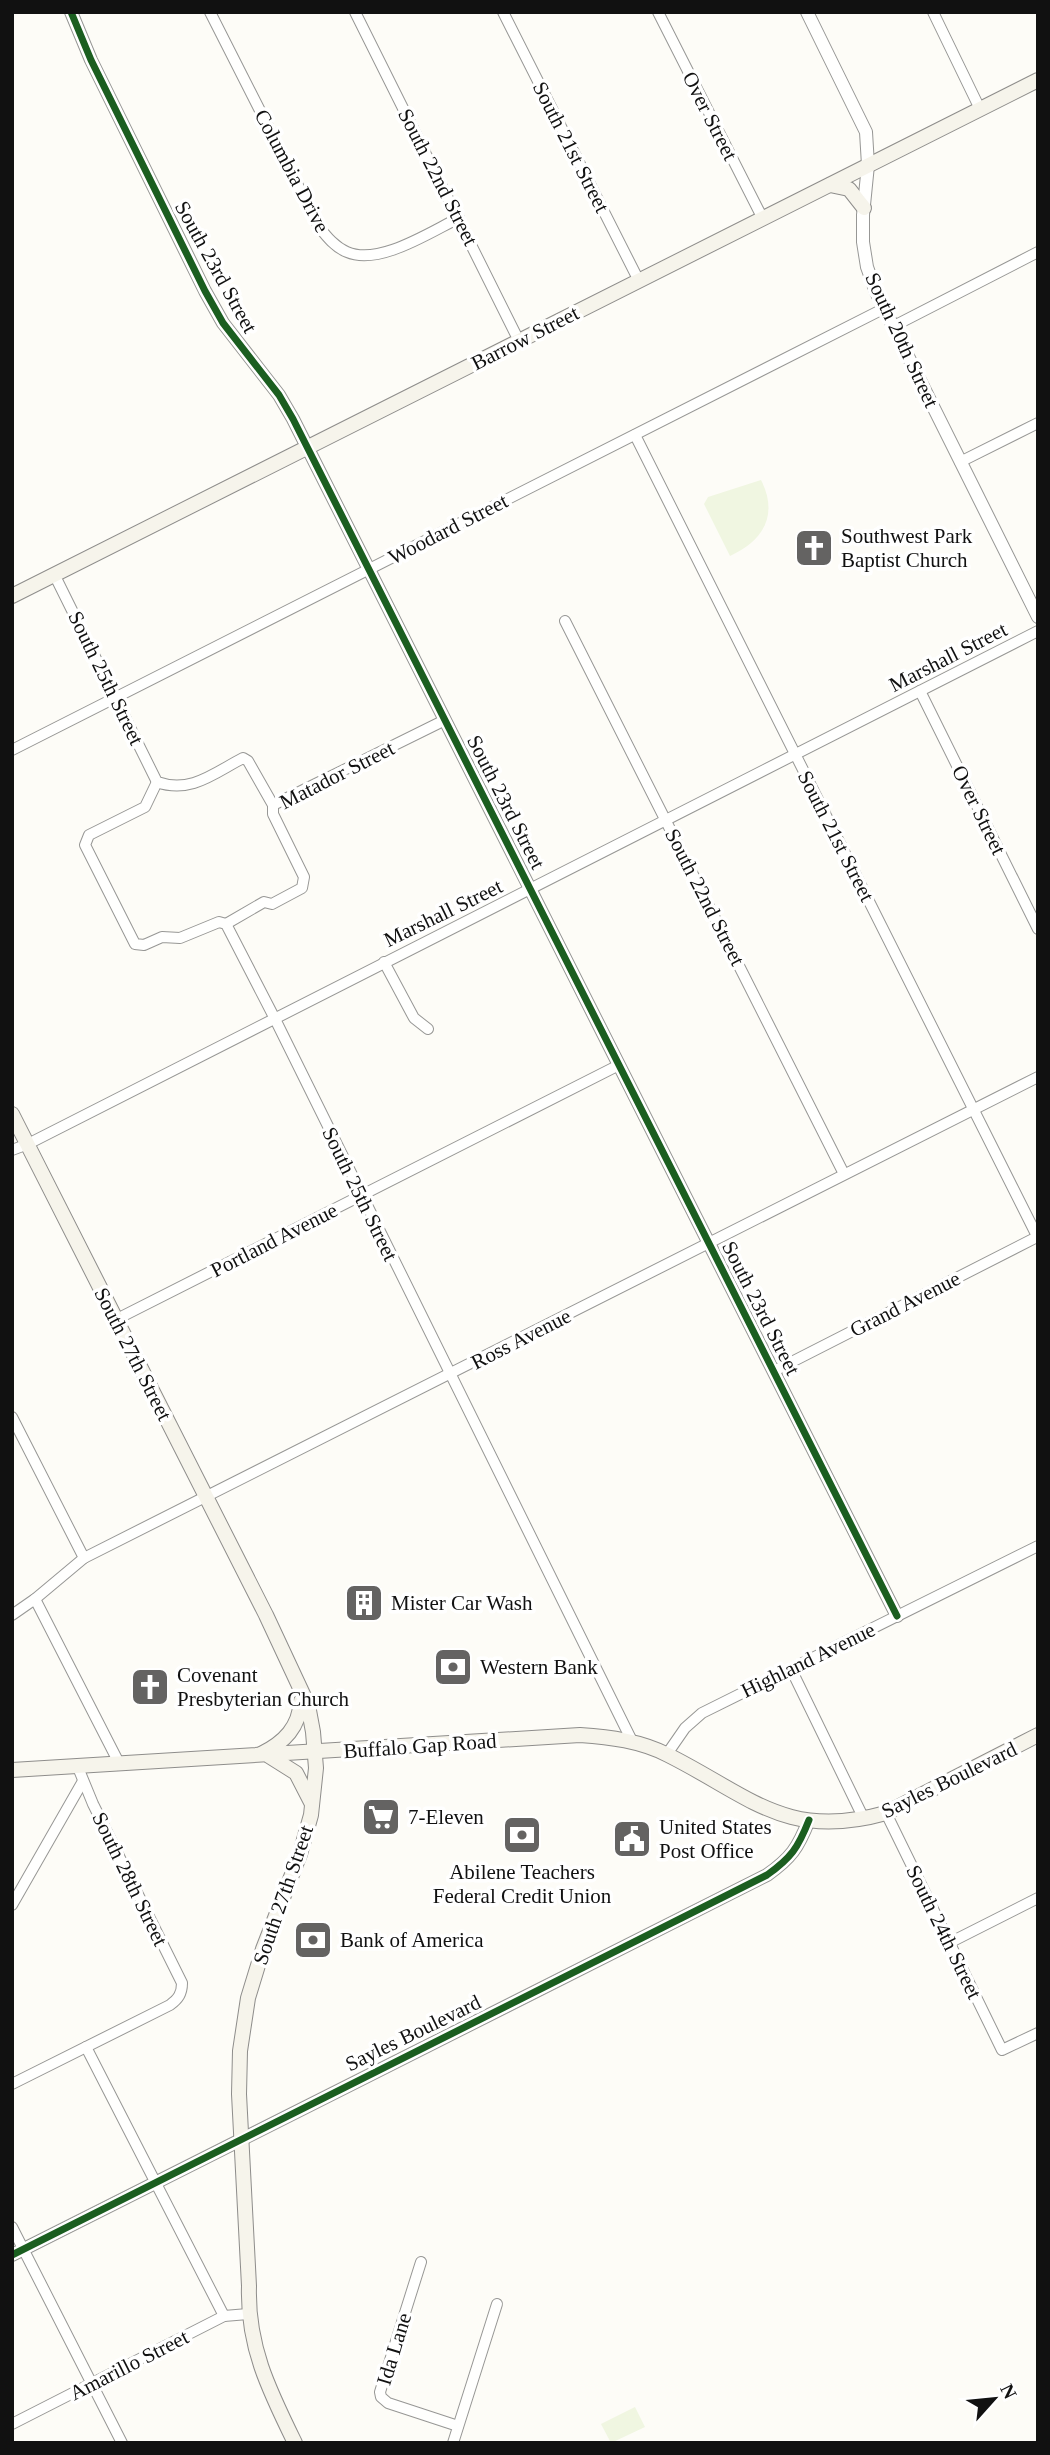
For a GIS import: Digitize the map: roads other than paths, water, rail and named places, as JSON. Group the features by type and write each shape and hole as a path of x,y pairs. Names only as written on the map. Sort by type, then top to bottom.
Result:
{"main road":[{"name":"Barrow Street","path":"12,596 1038,80"},
{"path":"830,184 849,189 864,208"},
{"name":"South 27th Street","path":"12,1114 307,1705 316,1753 312,1804 300,1854 263,1949 248,1998 240,2050 239,2094 243,2137 248,2314 260,2366 294,2442"},
{"path":"302,1692 300,1717 295,1726 274,1748 262,1756 296,1773 312,1804"},
{"name":"Buffalo Gap Road","path":"12,1770 580,1735 632,1741 667,1754 752,1803 782,1816 809,1820"},
{"name":"Sayles Boulevard","path":"809,1820 842,1822 886,1813 1038,1735"}],"street":[{"name":"South 23rd Street","path":"71,12 87,52 205,291 223,323 279,395 307,447 897,1616"},
{"name":"Columbia Drive","path":"210,12 319,227 330,242 348,253 372,255 399,247 458,218"},
{"name":"South 22nd Street","path":"355,12 519,341"},
{"name":"South 21st Street","path":"503,12 639,281"},
{"name":"Over Street","path":"658,12 763,219"},
{"name":"South 20th Street","path":"807,12 866,132 869,165 863,242 867,267 883,309 1038,617"},
{"path":"933,12 980,109"},
{"path":"892,327 1038,252"},
{"name":"Woodard Street","path":"12,750 883,309"},
{"path":"960,462 1038,423"},
{"name":"South 21st Street","path":"635,435 974,1110 1034,1222 1038,1237"},
{"name":"South 25th Street","path":"54,574 157,782"},
{"name":"South 22nd Street","path":"565,621 844,1174"},
{"name":"Marshall Street","path":"12,1150 1038,631"},
{"name":"Over Street","path":"920,691 1038,929"},
{"name":"Matador Street","path":"226,924 264,902 272,904 302,888 304,877 273,814 273,805 445,720"},
{"path":"226,924 219,922 180,938 162,937 144,945 135,944 85,845 89,835 145,807 157,782 172,788 188,787 243,758 248,761 273,805"},
{"name":"South 25th Street","path":"226,924 632,1741"},
{"path":"384,962 414,1018 428,1029"},
{"name":"Portland Avenue","path":"115,1320 619,1065"},
{"name":"Ross Avenue","path":"12,1615 84,1558 1038,1077"},
{"name":"Grand Avenue","path":"774,1371 1038,1237"},
{"path":"12,1417 84,1558"},
{"name":"Highland Avenue","path":"667,1754 685,1728 702,1713 1037,1549"},
{"path":"35,1599 119,1763"},
{"path":"791,1669 864,1819"},
{"name":"South 28th Street","path":"77,1765 182,1983 181,1994 170,2005 86,2047"},
{"path":"12,1905 83,1782"},
{"name":"South 24th Street","path":"886,1813 1003,2050 1038,2033"},
{"name":"Sayles Boulevard","path":"18,2252 767,1875 787,1861 799,1846 809,1820"},
{"path":"949,1943 1038,1898"},
{"path":"12,2084 86,2047 224,2316"},
{"path":"12,2227 18,2252 122,2443"},
{"name":"Ida Lane","path":"421,2262 380,2392 381,2397 388,2403 458,2426"},
{"path":"453,2443 497,2305"},
{"name":"Amarillo Street","path":"12,2424 224,2316 248,2314"}],"place":[{"name":"Southwest Park Baptist Church","path":"814,548"},
{"name":"Mister Car Wash","path":"364,1603"},
{"name":"Western Bank","path":"453,1667"},
{"name":"Covenant Presbyterian Church","path":"150,1687"},
{"name":"7-Eleven","path":"381,1817"},
{"name":"Abilene Teachers Federal Credit Union","path":"522,1835"},
{"name":"United States Post Office","path":"632,1839"},
{"name":"Bank of America","path":"313,1940"}]}
